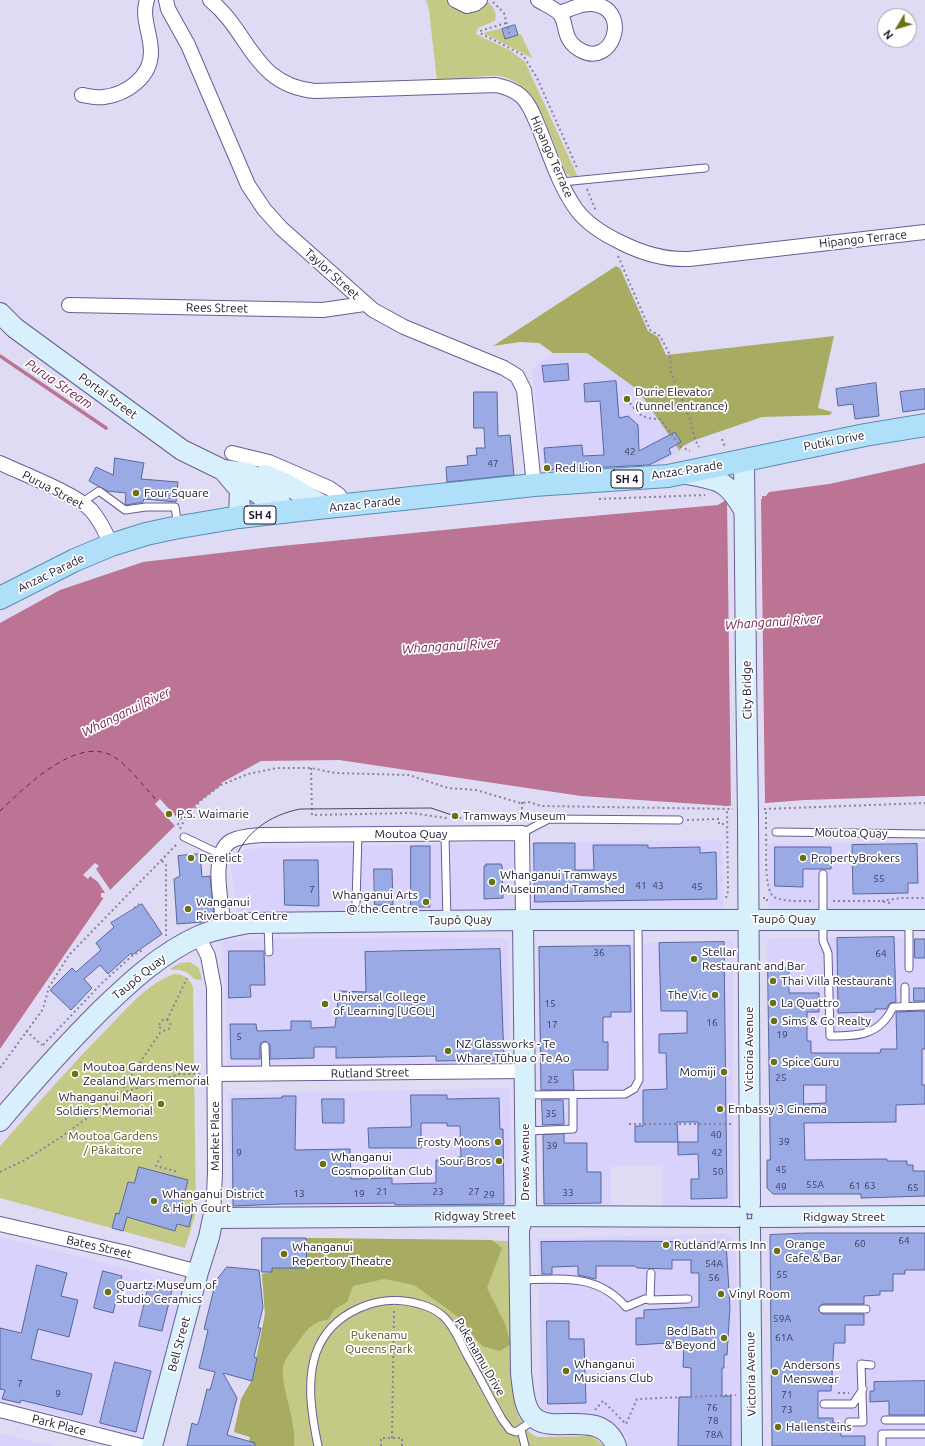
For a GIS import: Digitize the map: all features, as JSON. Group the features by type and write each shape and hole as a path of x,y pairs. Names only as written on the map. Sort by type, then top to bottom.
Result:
{"main road":[{"name":"Putiki Drive","path":"735,455 925,425"},
{"name":"Anzac Parade","path":"0,598 75,560 111,545 146,534 239,517 534,486 684,473 735,455"}],"street":[{"path":"82,95 103,97 124,90 141,79 149,62 151,53 144,10 147,0"},
{"name":"Taylor Street","path":"166,0 168,9 188,45 248,185 264,209 281,228 364,304 404,328 504,368 517,376 524,390 534,486"},
{"name":"Hipango Terrace","path":"210,0 219,7 250,52 272,74 292,87 315,91 487,85 506,87 515,91 522,96 532,112 562,182 577,210 596,228 633,249 645,254 666,258 689,259 925,232"},
{"path":"455,0 467,6 475,4 480,0"},
{"path":"538,0 560,13"},
{"name":"Rees Street","path":"69,305 323,310 364,304"},
{"name":"Portal Street","path":"0,313 15,328 182,450 234,469 269,475 336,507"},
{"name":"City Bridge","path":"735,455 742,502 748,919"},
{"name":"Purua Street","path":"0,463 81,503 90,510 100,523 111,545"},
{"path":"234,469 240,490 239,517"},
{"name":"Portal Street","path":"234,469 246,486 271,505 278,513"},
{"path":"684,473 721,482 728,486 742,502"},
{"name":"Moutoa Quay","path":"220,854 223,848 230,842 250,836 522,833"},
{"name":"Drews Avenue","path":"522,833 526,1204 520,1230 520,1280 522,1378 529,1424"},
{"path":"220,854 218,859 218,874 224,927"},
{"name":"Taupō Quay","path":"0,1121 56,1057 130,982 170,953 198,936 224,927 249,923 748,919 823,910 917,920"},
{"name":"Victoria Avenue","path":"748,919 752,1446"},
{"name":"Market Place","path":"198,936 208,956 213,978 215,1074 215,1172 213,1218"},
{"name":"Rutland Street","path":"215,1074 525,1071"},
{"name":"Ridgway Street","path":"213,1218 925,1216"},
{"name":"Bell Street","path":"152,1446 213,1218"},
{"name":"Bates Street","path":"0,1224 127,1253 198,1272"},
{"name":"Park Place","path":"0,1410 141,1446"},
{"path":"529,1424 546,1423 596,1427 614,1440 616,1446"}],"lane":[{"path":"562,182 705,168"},
{"path":"81,503 98,491 125,510 146,507 175,508 178,528"},
{"name":"Moutoa Quay","path":"522,833 549,819 679,820"},
{"name":"Moutoa Quay","path":"776,832 925,834"},
{"path":"356,903 358,834"},
{"path":"445,835 447,921"},
{"path":"184,837 220,854"},
{"path":"823,874 823,941 828,953 830,1036 858,1036 876,1028 888,1018 893,1007 925,1006"},
{"path":"525,1095 624,1094 637,1085 639,1080 638,919"},
{"path":"909,968 917,920"},
{"path":"268,923 269,952"},
{"path":"905,987 905,1007"},
{"path":"265,1046 266,1074"},
{"path":"525,1132 573,1129 573,1095"},
{"path":"650,1300 651,1273"},
{"path":"520,1280 568,1279 585,1281 616,1295 626,1307 645,1300 688,1299"},
{"name":"Pukenamu Drive","path":"318,1446 311,1390 311,1370 317,1351 326,1334 340,1319 358,1308 376,1302 394,1300 427,1306 442,1316 454,1331 502,1419 510,1430 516,1432 529,1424"},
{"path":"823,1308 866,1309"},
{"path":"849,1422 863,1422 861,1364 871,1364"},
{"path":"824,1404 853,1404 863,1389"},
{"path":"886,1420 925,1420"},
{"path":"525,1446 529,1424"},
{"path":"882,1446 882,1434 925,1434"}],"path":[{"path":"491,0 504,13 510,36"},
{"path":"506,23 480,31 480,33 523,55 526,58 537,78 578,169"},
{"path":"620,259 650,330 660,336 670,355 671,372 691,422 695,440 699,447"},
{"path":"627,400 642,416 647,419 660,419 681,447 690,451"},
{"path":"722,439 735,455"},
{"path":"596,499 710,495"},
{"path":"0,1068 43,1009 49,987 69,955 184,837 178,824 182,824 200,801 221,785 248,774 277,768 310,768 335,773 409,775 448,788 476,790 541,806 727,809 747,812 766,809 925,803"},
{"path":"310,768 312,815 411,813 446,818 463,834"},
{"path":"522,802 522,833"},
{"path":"726,898 728,891 727,809"},
{"path":"766,809 768,887 772,894 780,899 793,901 823,910 902,898 925,898"},
{"path":"679,820 719,820 719,824 727,824"},
{"path":"162,861 166,865 166,947 170,953"},
{"path":"766,898 772,894"},
{"path":"881,901 895,904"},
{"path":"134,908 139,904"},
{"path":"167,1020 187,978"},
{"path":"162,1030 159,1026 160,1022 163,1019 167,1020"},
{"path":"122,1093 124,1086 162,1030 169,1028 170,1024 167,1020"},
{"path":"26,1032 56,1057"},
{"path":"0,1172 25,1160 122,1093 180,1074 215,1074"},
{"path":"629,1124 749,1124"},
{"path":"161,1156 156,1166 175,1172 173,1176"},
{"path":"392,1438 394,1300"},
{"path":"596,1427 595,1410 603,1401 626,1424 637,1399 751,1395"},
{"path":"382,1446 381,1438 402,1438 402,1446"}],"shaded area":[{"path":"553,353 587,353 638,390 680,451 645,474 545,481 532,369"},
{"path":"722,840 723,913 533,916 532,843"},
{"path":"513,842 515,917 238,920 231,867 234,858 245,849"},
{"path":"925,842 925,911 769,914 767,844"},
{"name":"Universal College of Learning [UCOL]","path":"424,937 508,939 510,1064 426,1068 227,1070 223,940"},
{"path":"894,937 925,939 925,1196 861,1198 861,1194 773,1194 767,1188 767,1160 770,1156 767,939"},
{"path":"733,941 733,1207 663,1209 662,1165 611,1166 611,1209 543,1210 537,946"},
{"path":"510,1088 512,1209 231,1214 228,1094"},
{"path":"925,1233 925,1446 772,1446 773,1382 771,1381 770,1234"},
{"path":"727,1234 735,1242 741,1446 629,1446 625,1434 616,1424 591,1417 541,1417 538,1238"},
{"path":"0,1237 184,1282 145,1439 0,1399"},
{"path":"0,1433 53,1446 0,1446"}],"green space":[{"path":"426,0 447,0 462,11 467,12 478,10 488,2 492,6 496,18 495,21 478,28 476,34 511,51 525,62 578,177 570,176 566,173 542,115 523,89 512,80 499,76 493,76 437,82 429,10"},
{"path":"502,29 505,38 521,34 532,58 483,33"},
{"path":"616,266 620,268 648,331 658,337 666,355 834,336 818,408 832,412 830,415 762,417 695,440 681,447 680,451 638,390 587,353 553,353 539,343 520,342 493,346"},
{"path":"190,962 199,968 202,980 194,979 184,971 171,970 171,968 181,963"},
{"name":"Moutoa Gardens / Pākaitore","path":"174,974 180,974 186,977 193,987 196,1212 185,1248 0,1198 0,1146 67,1071 130,1005 146,990 164,978"},
{"name":"Pukenamu Queens Park","path":"306,1238 512,1241 511,1344 518,1416 530,1433 537,1437 592,1436 604,1446 248,1446 250,1437 234,1432 241,1399 252,1380 265,1314 262,1274 272,1272 272,1268 306,1268"},
{"path":"306,1238 492,1240 502,1248 487,1288 505,1324 511,1344 500,1351 482,1346 457,1316 414,1285 384,1279 353,1286 347,1302 334,1310 328,1320 316,1323 310,1328 288,1355 285,1361 283,1379 293,1424 294,1446 248,1446 250,1437 234,1432 241,1399 252,1380 265,1314 262,1274 272,1272 272,1268 306,1268"}],"water":[{"name":"Whanganui River","path":"925,463 925,796 805,800 727,806 581,796 339,760 261,761 221,783 221,785 200,801 107,893 0,1049 0,623 60,590 143,562 271,547 718,505 726,500 762,499 762,496 766,496 769,492 829,484"}],"pier":[{"path":"761,498 765,805 731,808 727,499"},
{"path":"160,799 180,821 175,826 155,804"},
{"path":"95,863 99,866 96,869 111,891 105,899 101,897 101,893 105,893 98,882 90,876 88,879 83,875"}],"building":[{"path":"515,25 518,35 505,39 502,29"},
{"path":"568,364 569,380 544,382 542,366"},
{"path":"616,381 619,418 628,416 638,425 639,451 675,432 681,442 669,449 671,454 649,465 546,470 544,448 582,445 583,456 604,455 600,401 585,402 584,384"},
{"path":"876,383 879,416 855,419 853,404 838,406 836,389"},
{"path":"925,389 925,409 903,412 900,392"},
{"path":"474,392 497,392 498,436 510,435 514,475 447,482 446,467 468,465 467,456 477,455 476,448 485,448 484,428 474,428"},
{"path":"115,458 144,463 141,479 178,482 176,502 144,499 143,502 126,505 126,493 107,491 89,481 96,467 113,475"},
{"path":"534,843 575,843 575,870 594,870 593,845 648,845 648,848 700,847 700,853 716,852 717,899 535,902"},
{"path":"917,844 918,883 908,883 908,893 853,894 852,845"},
{"path":"411,846 430,846 430,907 411,907"},
{"name":"PropertyBrokers","path":"775,847 831,847 831,869 803,869 803,887 775,886"},
{"path":"200,854 202,877 210,876 214,915 203,922 177,924 174,879 180,876 178,856"},
{"path":"284,860 318,860 319,906 285,905"},
{"name":"Whanganui Tramways Museum and Tramshed","path":"486,864 501,864 502,866 503,898 484,899 484,866 486,866"},
{"path":"374,869 392,869 393,905 375,905"},
{"path":"142,904 162,934 132,955 131,953 108,974 100,965 84,979 92,988 71,1010 50,990 72,968 76,972 101,950 96,943 114,927 111,923"},
{"path":"894,937 896,1002 890,1003 886,1009 875,1009 875,1012 838,1013 837,938"},
{"path":"915,939 925,939 925,958 915,958"},
{"path":"724,942 727,1198 691,1199 691,1179 699,1179 698,1154 678,1155 678,1142 635,1142 635,1126 643,1126 643,1090 667,1089 666,1053 659,1053 659,1034 687,1033 687,1011 661,1011 659,943","holes":["677,1122 698,1122 698,1142 678,1142"]},
{"path":"630,946 631,1012 611,1012 611,1017 603,1017 603,1042 608,1042 608,1070 573,1070 574,1090 541,1090 539,947"},
{"path":"500,949 504,1060 436,1061 436,1056 336,1058 336,1047 314,1047 314,1058 270,1059 270,1045 265,1041 260,1044 260,1059 231,1059 230,1024 256,1024 257,1031 291,1030 291,1021 311,1021 311,1028 335,1027 339,991 366,992 365,952"},
{"path":"229,951 264,951 265,985 250,985 251,997 229,998"},
{"path":"768,968 789,968 789,993 819,993 819,1012 807,1012 807,1041 811,1041 811,1053 880,1053 881,1049 897,1049 896,1012 925,1011 925,1049 922,1049 922,1085 925,1085 925,1104 896,1105 896,1122 804,1123 805,1160 887,1159 887,1161 907,1161 907,1165 913,1165 913,1171 925,1171 925,1196 861,1198 861,1194 773,1194 767,1188 767,1160 770,1160","holes":["804,1085 826,1085 826,1103 804,1104"]},
{"path":"914,988 925,988 925,1001 914,1001"},
{"path":"411,1095 447,1095 447,1099 499,1098 500,1129 503,1129 504,1204 395,1205 395,1203 233,1206 232,1099 282,1098 282,1096 296,1096 295,1150 350,1149 351,1179 392,1178 392,1184 436,1183 436,1160 458,1160 458,1157 461,1157 460,1126 447,1126 447,1123 421,1123 421,1148 369,1148 368,1128 411,1127"},
{"path":"322,1099 344,1099 344,1123 323,1123"},
{"path":"542,1100 563,1100 564,1124 543,1125"},
{"path":"564,1134 564,1143 587,1143 587,1172 601,1172 601,1203 544,1204 543,1135"},
{"name":"Whanganui District & High Court","path":"139,1167 188,1180 181,1207 193,1210 189,1227 177,1224 175,1231 127,1217 123,1231 112,1228 116,1213 119,1214 128,1182 134,1183"},
{"path":"805,1233 925,1233 925,1270 905,1270 905,1274 893,1274 893,1291 880,1291 880,1295 864,1296 864,1304 823,1304 819,1307 819,1311 823,1314 864,1314 864,1325 845,1325 845,1343 834,1343 831,1391 818,1391 818,1418 833,1418 833,1423 840,1423 841,1436 865,1436 865,1446 772,1446 770,1235"},
{"name":"Whanganui Repertory Theatre","path":"262,1238 306,1238 307,1268 272,1268 272,1272 262,1272"},
{"path":"541,1242 726,1242 730,1307 727,1355 724,1355 724,1368 722,1368 722,1396 731,1396 731,1446 678,1446 679,1397 691,1397 691,1368 683,1367 684,1342 636,1345 636,1318 644,1318 644,1310 699,1307 699,1273 691,1273 691,1260 672,1260 672,1269 637,1268 635,1266 596,1266 596,1279 578,1275 578,1266 552,1267 552,1274 542,1274"},
{"path":"37,1265 67,1273 61,1296 78,1300 69,1337 38,1329 31,1359 92,1374 82,1415 21,1400 20,1403 2,1399 5,1390 0,1389 0,1328 21,1333"},
{"path":"227,1267 259,1270 263,1307 258,1328 261,1328 254,1357 257,1358 252,1381 223,1373 237,1398 227,1435 255,1443 255,1446 187,1446 192,1423 197,1425 199,1421 207,1389 210,1390 215,1372 199,1368 208,1330 204,1329 216,1281"},
{"name":"Quartz Museum of Studio Ceramics","path":"103,1271 122,1276 113,1313 94,1308"},
{"path":"149,1285 172,1290 162,1331 139,1326"},
{"name":"Whanganui Musicians Club","path":"547,1321 569,1321 569,1339 584,1339 586,1403 548,1404"},
{"path":"115,1362 151,1371 136,1432 100,1423"},
{"path":"925,1381 925,1415 889,1415 889,1401 870,1402 870,1391 874,1391 874,1382"}],"waterway":[{"name":"Purua Stream","path":"0,356 106,428"}],"ferry route":[{"path":"0,811 48,769 63,760 78,754 92,751 106,753 120,761 134,774 158,802"}],"tram line":[{"path":"234,861 245,841 260,826 269,820 300,809 431,808 461,818"}],"place":[{"name":"Durie Elevator (tunnel entrance)","path":"627,399"},
{"name":"Red Lion","path":"547,468"},
{"name":"Four Square","path":"136,493"},
{"name":"P.S. Waimarie","path":"169,814"},
{"name":"Tramways Museum","path":"455,816"},
{"name":"Derelict","path":"191,858"},
{"name":"PropertyBrokers","path":"803,858"},
{"name":"Whanganui Tramways Museum and Tramshed","path":"492,882"},
{"name":"Whanganui Arts @ the Centre","path":"426,902"},
{"name":"Wanganui Riverboat Centre","path":"188,909"},
{"name":"Stellar Restaurant and Bar","path":"694,959"},
{"name":"Thai Villa Restaurant","path":"773,981"},
{"name":"The Vic","path":"715,995"},
{"name":"La Quattro","path":"773,1003"},
{"name":"Universal College of Learning [UCOL]","path":"325,1004"},
{"name":"Sims & Co Realty","path":"774,1021"},
{"name":"NZ Glassworks - Te Whare Tūhua o Te Ao","path":"448,1051"},
{"name":"Spice Guru","path":"774,1062"},
{"name":"Momiji","path":"724,1072"},
{"name":"Moutoa Gardens New Zealand Wars memorial","path":"75,1074"},
{"name":"Whanganui Maori Soldiers Memorial","path":"161,1104"},
{"name":"Embassy 3 Cinema","path":"720,1109"},
{"name":"Frosty Moons","path":"498,1142"},
{"name":"Sour Bros","path":"499,1161"},
{"name":"Whanganui Cosmopolitan Club","path":"323,1164"},
{"name":"Whanganui District & High Court","path":"154,1201"},
{"name":"Rutland Arms Inn","path":"666,1245"},
{"name":"Orange Cafe & Bar","path":"777,1251"},
{"name":"Whanganui Repertory Theatre","path":"284,1254"},
{"name":"Quartz Museum of Studio Ceramics","path":"108,1292"},
{"name":"Vinyl Room","path":"721,1294"},
{"name":"Bed Bath & Beyond","path":"724,1338"},
{"name":"Whanganui Musicians Club","path":"566,1371"},
{"name":"Andersons Menswear","path":"775,1372"},
{"name":"Hallensteins","path":"778,1427"}]}
